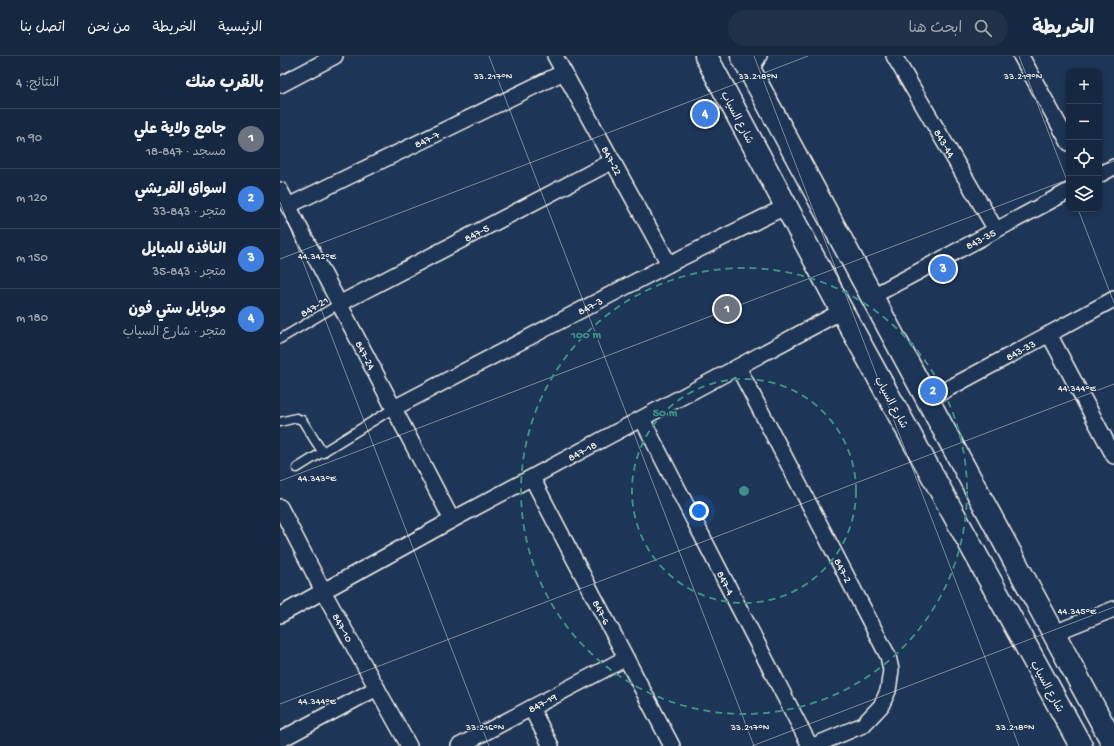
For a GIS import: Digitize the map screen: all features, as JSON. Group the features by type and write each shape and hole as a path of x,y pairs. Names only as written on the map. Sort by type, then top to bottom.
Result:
{"main road":[{"name":"شارع السياب","path":"706,56 842,311 1081,746"},
{"path":"750,61 871,297 1114,745"}],"street":[{"path":"280,85 335,56"},
{"name":"847-22","path":"555,56 670,264"},
{"name":"843-44","path":"894,56 996,230"},
{"path":"1021,56 1067,140"},
{"name":"847-7","path":"288,206 564,72"},
{"name":"847-5","path":"339,304 613,161"},
{"path":"1102,173 1114,167"},
{"name":"847-24","path":"280,190 452,520"},
{"name":"843-35","path":"871,297 1066,193"},
{"name":"847-3","path":"394,408 670,264 786,206"},
{"name":"843-33","path":"928,400 1114,299"},
{"name":"847-18","path":"280,615 452,520 842,311"},
{"path":"1049,334 1114,456"},
{"name":"847-2","path":"738,367 888,656 891,670 888,691 881,706 863,725 813,746"},
{"name":"847-4","path":"642,419 810,746"},
{"name":"847-6","path":"532,478 672,746"},
{"name":"847-10","path":"280,507 323,591 409,746"},
{"path":"1054,633 1114,609"},
{"name":"847-19","path":"459,746 626,658"},
{"path":"280,740 377,688"},
{"path":"531,708 551,746"}],"lane":[{"name":"847-21","path":"280,339 339,304"},
{"path":"297,468 394,408"},
{"path":"280,422 296,418 302,420 323,453"}],"place":[{"name":"موبايل ستي فون","path":"705,114"},
{"name":"النافذه للمبايل","path":"943,269"},
{"name":"جامع ولاية علي","path":"727,309"},
{"name":"اسواق القريشي","path":"933,391"}]}
